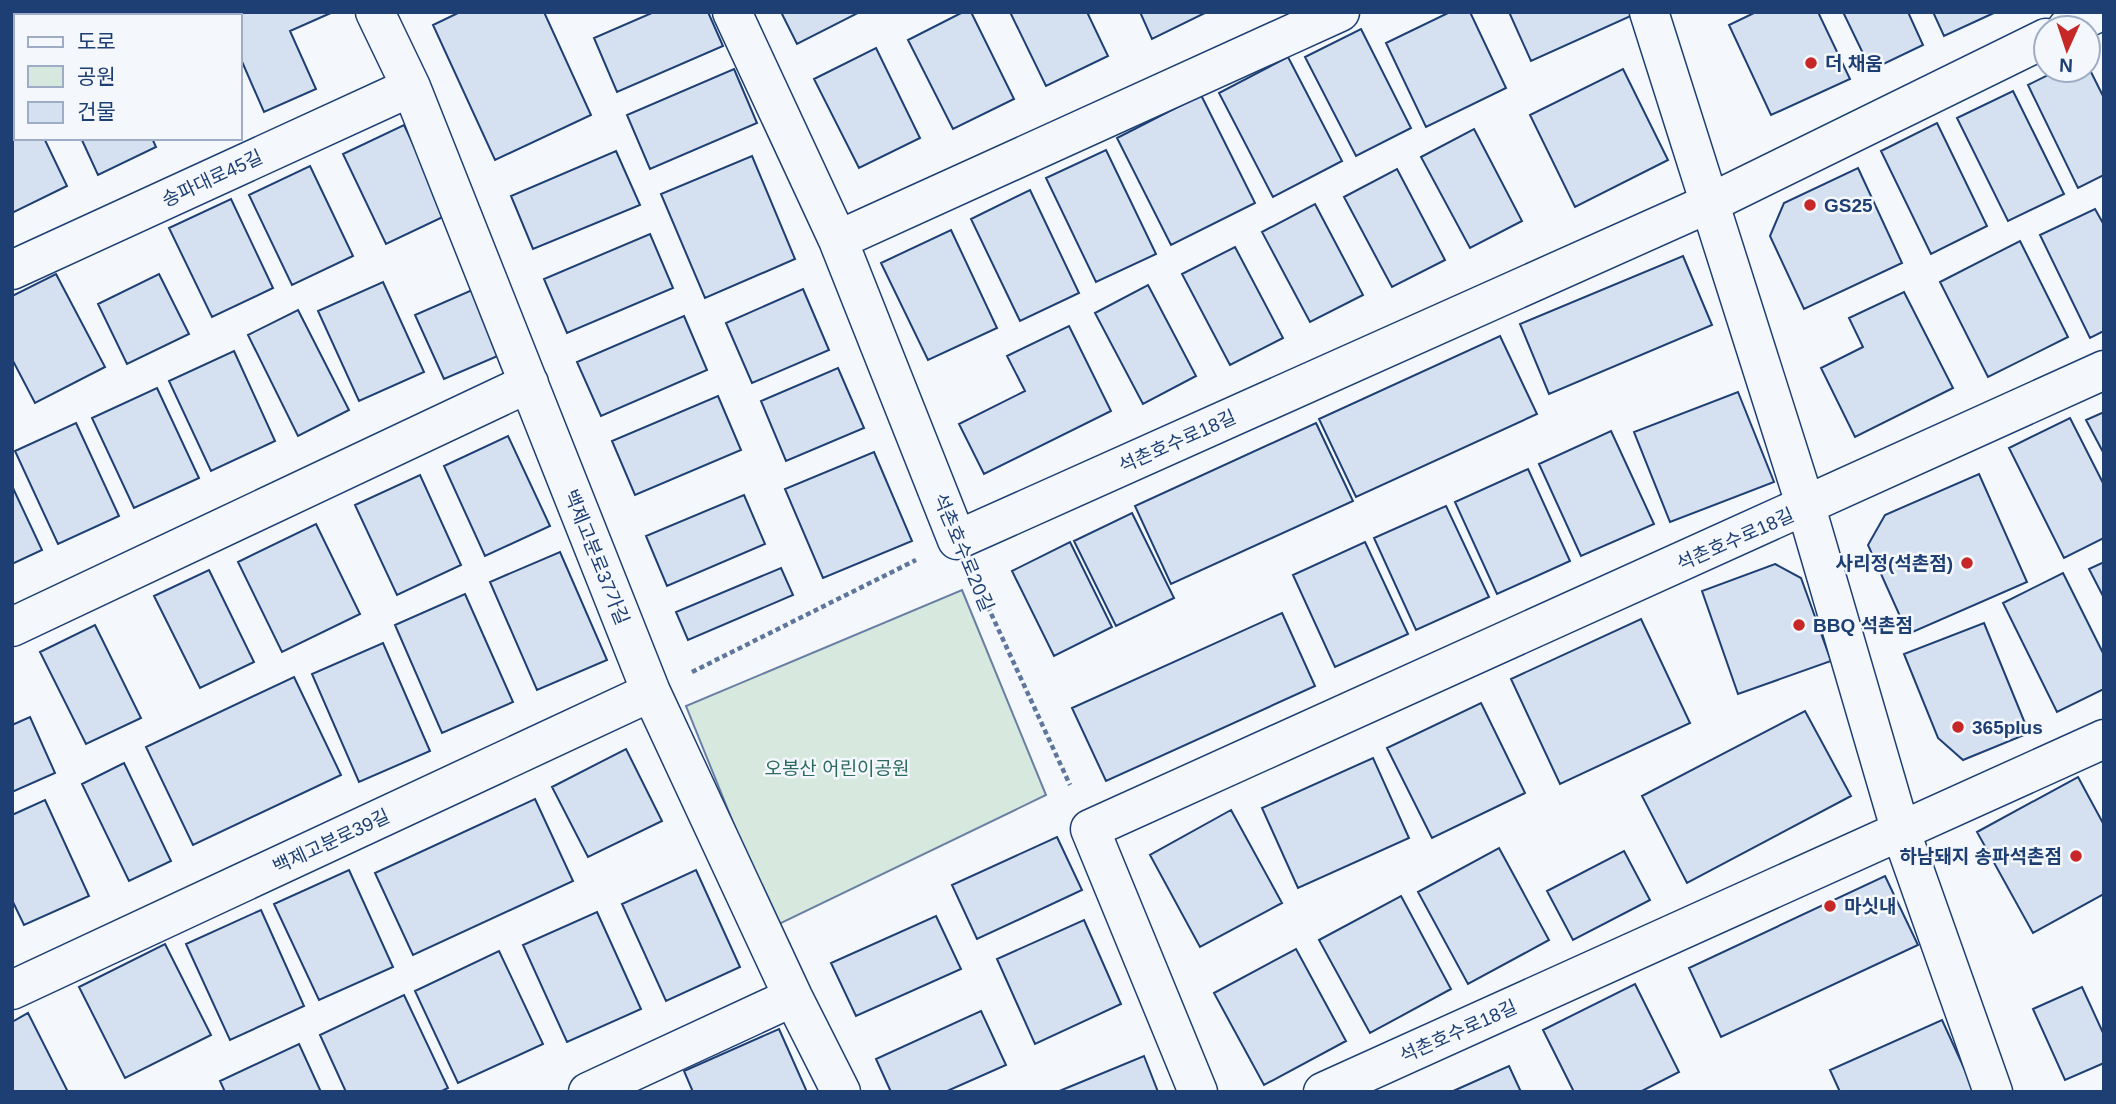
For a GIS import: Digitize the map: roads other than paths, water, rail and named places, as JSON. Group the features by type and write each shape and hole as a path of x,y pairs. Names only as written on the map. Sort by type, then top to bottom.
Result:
{"street":[{"name":"백제고분로37가길","path":"375,12 411,87 651,692 793,997 841,1092"},
{"name":"석촌호수로20길","path":"732,12 838,240 957,540"},
{"path":"838,240 1340,12"},
{"name":"석촌호수로18길","path":"1649,12 1806,507 1901,832 1993,1092"},
{"name":"석촌호수로18길","path":"957,540 1710,203 2032,45"},
{"name":"송파대로45길","path":"12,270 411,87"},
{"name":"석촌호수로18길","path":"1198,1092 1090,829 2104,370"},
{"path":"12,627 528,383"},
{"name":"백제고분로39길","path":"12,990 651,692"},
{"name":"석촌호수로18길","path":"1323,1092 2104,739"},
{"path":"588,1092 793,997"}],"place":[{"name":"더 채움","path":"1811,63"},
{"name":"GS25","path":"1810,205"},
{"name":"사리정(석촌점)","path":"1967,563"},
{"name":"BBQ 석촌점","path":"1799,625"},
{"name":"365plus","path":"1958,727"},
{"name":"하남돼지 송파석촌점","path":"2076,856"},
{"name":"마싯내","path":"1830,906"}],"park label":[{"name":"오봉산 어린이공원","path":"837,768"}]}
